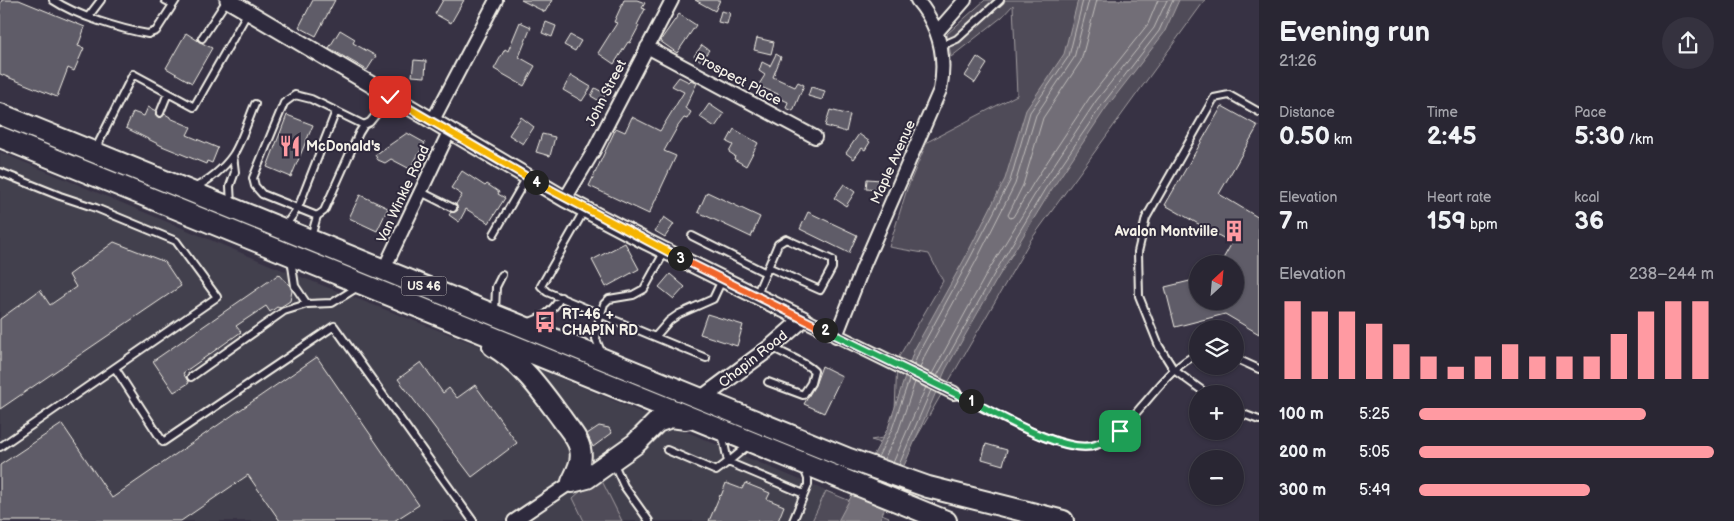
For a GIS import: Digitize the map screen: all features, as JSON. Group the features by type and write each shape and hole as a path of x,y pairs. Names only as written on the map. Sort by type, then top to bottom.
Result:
{"highway":[{"name":"US 46","path":"0,114 849,459 928,488 1063,521"},
{"name":"US 46","path":"0,137 699,422 802,462 904,507 946,521"},
{"path":"444,318 503,352 520,366 535,383 580,447 579,467 572,482"},
{"path":"572,482 587,478 635,444 649,429 664,418 671,417 699,422"}],"street":[{"path":"227,0 565,199 665,251 954,393"},
{"path":"432,122 496,0"},
{"name":"John Street","path":"565,199 593,152 672,0"},
{"name":"Maple Avenue","path":"836,336 863,266 937,97 941,82 943,68 941,46 937,32 927,12 917,0"},
{"path":"937,32 966,0"},
{"name":"Prospect Place","path":"647,47 815,137"},
{"name":"Van Winkle Road","path":"384,269 449,132"},
{"name":"Chapin Road","path":"701,399 804,319"},
{"path":"514,521 572,482"}],"lane":[{"path":"53,0 66,8 88,16 148,34 156,30 174,2 165,0"},
{"path":"88,16 101,0"},
{"path":"202,38 227,0"},
{"path":"941,46 957,38 1000,0"},
{"path":"94,152 133,74 194,107 248,12"},
{"path":"160,113 168,93"},
{"path":"1195,385 1174,370 1159,346 1139,296 1138,252 1146,218 1214,98 1229,95 1259,112"},
{"path":"317,216 262,194 255,186 253,178 284,103 295,96 311,99 364,125"},
{"path":"310,240 317,216 324,211 358,133 364,125 370,122 390,97"},
{"path":"188,190 202,184 222,168 233,154 255,104"},
{"path":"283,230 298,208 336,111"},
{"path":"231,208 230,186 235,172 233,154"},
{"path":"0,172 96,208 176,241 217,297 0,447"},
{"path":"494,234 527,177"},
{"path":"421,192 453,208"},
{"path":"585,209 541,286 547,292 560,298 706,358"},
{"path":"692,236 767,270 820,290 832,268 832,260 786,239 778,244 767,270 756,296"},
{"path":"604,359 596,340 598,324 604,304 609,299 633,295 644,289 665,251"},
{"path":"291,255 295,286 307,304"},
{"path":"495,315 494,295 502,275"},
{"path":"656,337 679,314 713,299 723,279"},
{"path":"190,377 284,312 307,304 332,303 362,284"},
{"path":"522,326 554,309 560,298"},
{"path":"115,368 163,442 334,326 473,521"},
{"path":"768,382 803,395 814,371 771,346"},
{"path":"954,393 1039,435 1071,446 1096,446 1120,431 1174,370 1189,360"},
{"path":"1244,362 1259,369"},
{"path":"1244,414 1259,420"},
{"path":"721,430 728,462"},
{"path":"667,450 716,471 752,442"},
{"path":"611,460 624,486 648,521"},
{"path":"728,462 804,494"},
{"path":"793,521 808,485 808,479 802,462"}],"shaded area":[{"path":"985,0 1205,0 1030,241 912,445 911,452 871,440 894,436 897,360 943,281 929,254 889,247 907,189 927,142 1017,95 1013,5 1002,17 951,57 947,34"},
{"path":"0,152 280,269 542,370 826,491 812,521 622,521 599,475 573,498 584,521 0,521"},
{"path":"599,475 622,521 584,521 573,498"},
{"path":"826,491 889,517 887,521 812,521"}],"water":[{"path":"1078,0 1179,0 1164,33 1106,108 1050,192 997,279 946,369 879,521 838,521 888,428 914,350 965,258 1005,179 1026,110 1064,54"}],"building":[{"path":"2,0 19,0 85,27 78,46 84,48 74,71 68,68 57,97 0,74 0,4"},
{"path":"313,0 335,0 316,36 299,27"},
{"path":"443,0 464,0 451,23 435,14"},
{"path":"521,0 552,0 545,12"},
{"path":"624,0 637,0 645,3 642,8 645,9 630,43 628,42 614,64 598,53 617,23 614,22"},
{"path":"695,0 720,0 715,11"},
{"path":"721,11 730,13 727,24 718,22"},
{"path":"679,14 696,25 677,53 660,41"},
{"path":"520,22 531,27 519,57 535,66 524,86 494,69 505,49 508,51"},
{"path":"546,22 556,26 552,37 542,33"},
{"path":"340,30 355,39 353,43 376,56 367,70 329,48"},
{"path":"186,33 212,48 192,83 166,68"},
{"path":"570,35 581,41 575,51 564,45"},
{"path":"757,38 774,42 771,54 754,50"},
{"path":"702,45 709,50 701,61 694,56"},
{"path":"776,54 781,57 773,77 795,87 798,82 804,85 793,111 786,108 788,102 777,97 778,94 758,86 765,75 759,71 762,62 770,66"},
{"path":"977,57 987,64 975,83 965,76"},
{"path":"414,60 426,61 425,77 412,76"},
{"path":"571,75 591,87 582,101 563,90"},
{"path":"679,77 689,82 691,80 697,83 685,108 691,112 687,119 684,118 678,126 664,151 676,156 649,214 589,186 616,128 625,132 632,117 660,131 684,92 672,86"},
{"path":"811,87 825,91 822,100 808,96"},
{"path":"595,88 606,94 601,102 591,96"},
{"path":"709,104 724,114 715,127 700,117"},
{"name":"Avalon Montville","path":"1222,106 1258,126 1219,194 1259,218 1259,334 1244,325 1244,320 1235,320 1225,314 1202,320 1189,320 1189,323 1175,327 1165,287 1189,281 1189,310 1244,310 1244,255 1225,255 1232,243 1165,205"},
{"path":"148,107 156,111 155,114 158,117 161,118 165,114 191,127 187,135 218,148 212,163 207,161 206,164 162,146 126,128 133,112 144,116"},
{"path":"830,110 850,115 846,132 825,126"},
{"name":"McDonald's","path":"287,115 313,125 291,177 267,167"},
{"path":"521,117 534,127 523,144 509,135"},
{"path":"734,129 758,143 746,166 734,159 735,156 729,152 733,145 727,142"},
{"path":"407,133 425,143 410,169 391,159 385,163 378,160 375,155"},
{"path":"542,134 555,137 550,156 536,152"},
{"path":"859,134 870,142 865,150 862,148 854,159 846,153"},
{"path":"462,171 485,186 487,184 505,198 489,223 466,209 459,222 449,215 451,212 458,210 456,204 462,195 451,188"},
{"path":"867,179 882,180 881,190 866,189"},
{"path":"844,184 855,192 846,206 834,198"},
{"path":"707,192 760,217 751,237 698,212"},
{"path":"360,195 388,208 377,231 349,218"},
{"path":"808,212 857,235 849,253 800,229"},
{"path":"664,217 674,224 665,237 655,231"},
{"path":"114,242 165,262 181,286 0,409 0,319 40,290 50,305 76,287 69,275"},
{"path":"625,243 639,269 606,287 592,260"},
{"path":"279,274 290,286 292,291 290,301 270,312 266,306 236,326 241,332 183,373 189,383 174,392 153,361"},
{"path":"670,274 685,287 674,299 659,287"},
{"path":"707,314 743,325 737,346 700,334"},
{"path":"317,357 419,505 394,521 280,521 248,475 181,521 0,521 0,465 62,424 112,498"},
{"path":"421,362 443,393 449,388 457,398 475,385 517,443 472,477 398,379"},
{"path":"822,366 842,376 824,413 804,404 815,385"},
{"path":"599,426 609,428 612,433 593,447 587,434"},
{"path":"986,444 1007,450 1003,465 982,459"},
{"path":"726,483 742,489 745,483 770,493 767,499 784,506 778,521 709,521"}],"place":[{"name":"McDonald's","path":"290,146"},
{"name":"Avalon Montville","path":"1234,231"},
{"name":"RT-46 + CHAPIN RD","path":"545,322"}],"route":[{"path":"390,97 565,199 647,242 1039,435 1071,446 1096,446 1120,431"}]}
